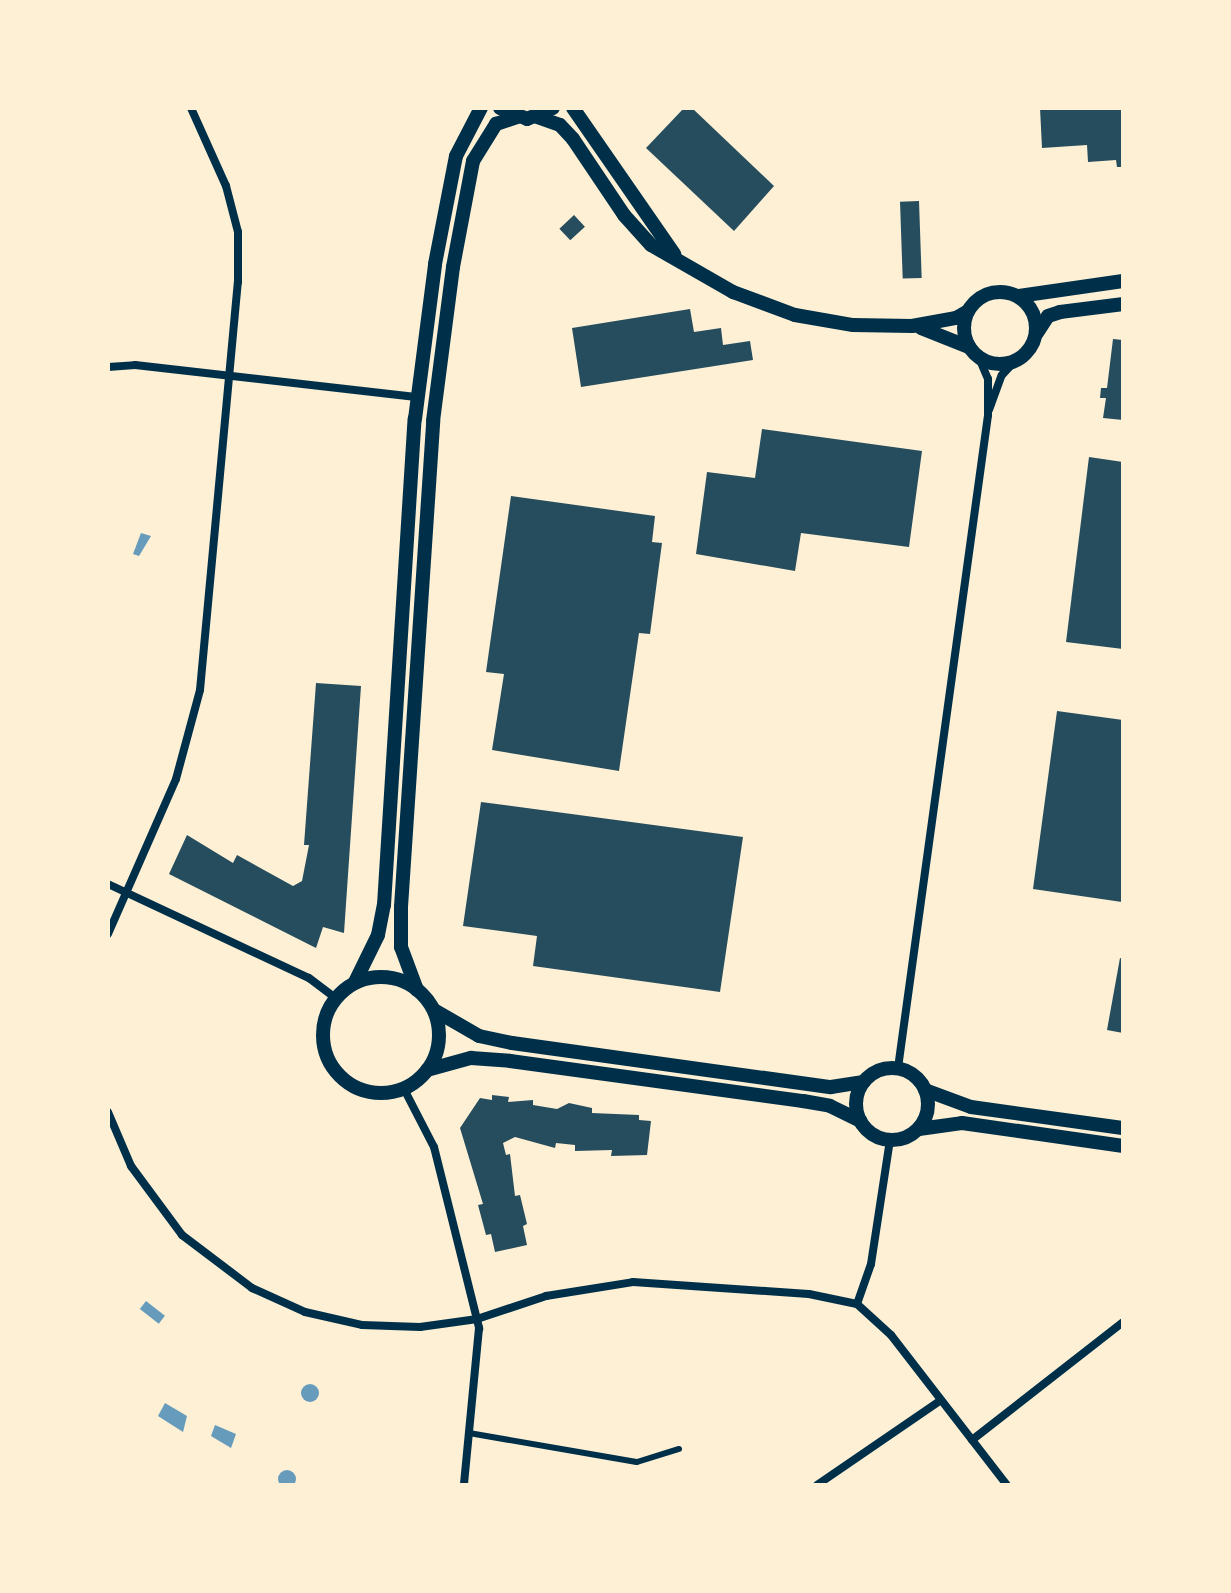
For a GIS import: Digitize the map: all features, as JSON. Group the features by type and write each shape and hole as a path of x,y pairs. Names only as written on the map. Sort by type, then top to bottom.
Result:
{"street":[{"path":"108,934 176,779 200,690 231,375 238,232 226,186 191,108"},
{"path":"481,108 464,132 445,203 418,397 384,905 378,935 355,982 336,998 325,1017 323,1039 328,1061 342,1078 360,1090 382,1093 404,1089 427,1070 471,1058 830,1106 861,1121 878,1137 890,1140 919,1129 962,1123 1123,1146"},
{"path":"500,108 517,117"},
{"path":"537,117 553,108"},
{"path":"573,108 676,257"},
{"path":"919,1129 928,1110 925,1090 919,1079 898,1068 879,1071 864,1082 831,1087 512,1043 479,1036 434,1010 417,990 401,947 401,907 433,421 455,252 473,161 496,124 517,117 537,117 560,125 637,232 733,292 795,315 827,323 912,326 956,318 993,292 1019,296 1123,281"},
{"path":"1019,296 1034,314 1035,337"},
{"path":"988,415 999,381 1048,316 1123,304"},
{"path":"898,1068 988,415 988,379 964,323 968,311"},
{"path":"912,326 955,337 974,352 1003,364 1015,361"},
{"path":"108,367 231,375 418,397"},
{"path":"108,884 309,978 336,998"},
{"path":"355,982 387,978 417,990"},
{"path":"427,1070 439,1031 434,1010"},
{"path":"861,1121 857,1101 864,1082"},
{"path":"404,1089 434,1147 477,1319 480,1346 464,1485"},
{"path":"925,1090 971,1107 1123,1128"},
{"path":"108,1113 131,1166 164,1214 205,1255 252,1288 305,1312 362,1325 420,1327 477,1319 546,1296 633,1282 809,1294 857,1304 891,1335 1005,1484"},
{"path":"857,1304 871,1264 890,1140"},
{"path":"972,1440 1123,1322"},
{"path":"817,1485 941,1400"}],"lane":[{"path":"469,1433 637,1462 679,1449"}],"water":[{"path":"141,533 151,536 139,556 133,554"},
{"path":"146,1301 165,1316 159,1324 140,1309"},
{"path":"310,1384 319,1393 310,1402 301,1393"},
{"path":"165,1403 187,1416 183,1432 158,1416"},
{"path":"215,1425 236,1434 231,1448 211,1436"},
{"path":"283,1470 291,1470 296,1479 294,1486 283,1488 278,1483 278,1475"}],"building":[{"path":"684,108 692,108 774,186 734,231 646,148"},
{"path":"1040,108 1123,108 1123,167 1117,167 1116,160 1088,162 1087,145 1042,148"},
{"path":"919,201 922,278 903,279 900,202"},
{"path":"574,215 585,227 570,240 559,229"},
{"path":"690,309 694,332 721,328 723,345 750,341 753,360 581,387 572,328"},
{"path":"1113,339 1123,340 1123,420 1103,418 1106,398 1100,398 1101,388 1107,388"},
{"path":"762,429 922,451 909,547 801,533 795,571 696,554 707,472 755,478"},
{"path":"1089,457 1123,462 1123,649 1066,642"},
{"path":"511,496 655,516 652,542 662,543 650,634 639,633 619,771 492,750 504,674 486,672"},
{"path":"316,683 361,686 344,933 323,927 316,948 169,874 187,835 233,863 237,855 293,886 302,881 309,845 304,845"},
{"path":"1057,711 1123,720 1122,902 1033,889"},
{"path":"481,802 743,837 720,992 533,966 537,936 463,926"},
{"path":"1120,958 1123,959 1123,1033 1107,1030"},
{"path":"492,1095 509,1097 508,1102 533,1100 533,1105 557,1109 569,1103 592,1108 592,1113 639,1115 639,1120 651,1121 647,1155 611,1156 612,1150 575,1151 575,1145 556,1143 555,1148 515,1137 503,1143 506,1155 510,1154 515,1196 520,1195 527,1224 523,1226 527,1245 495,1252 491,1234 486,1235 478,1205 483,1204 460,1128 480,1098 492,1100"}]}
